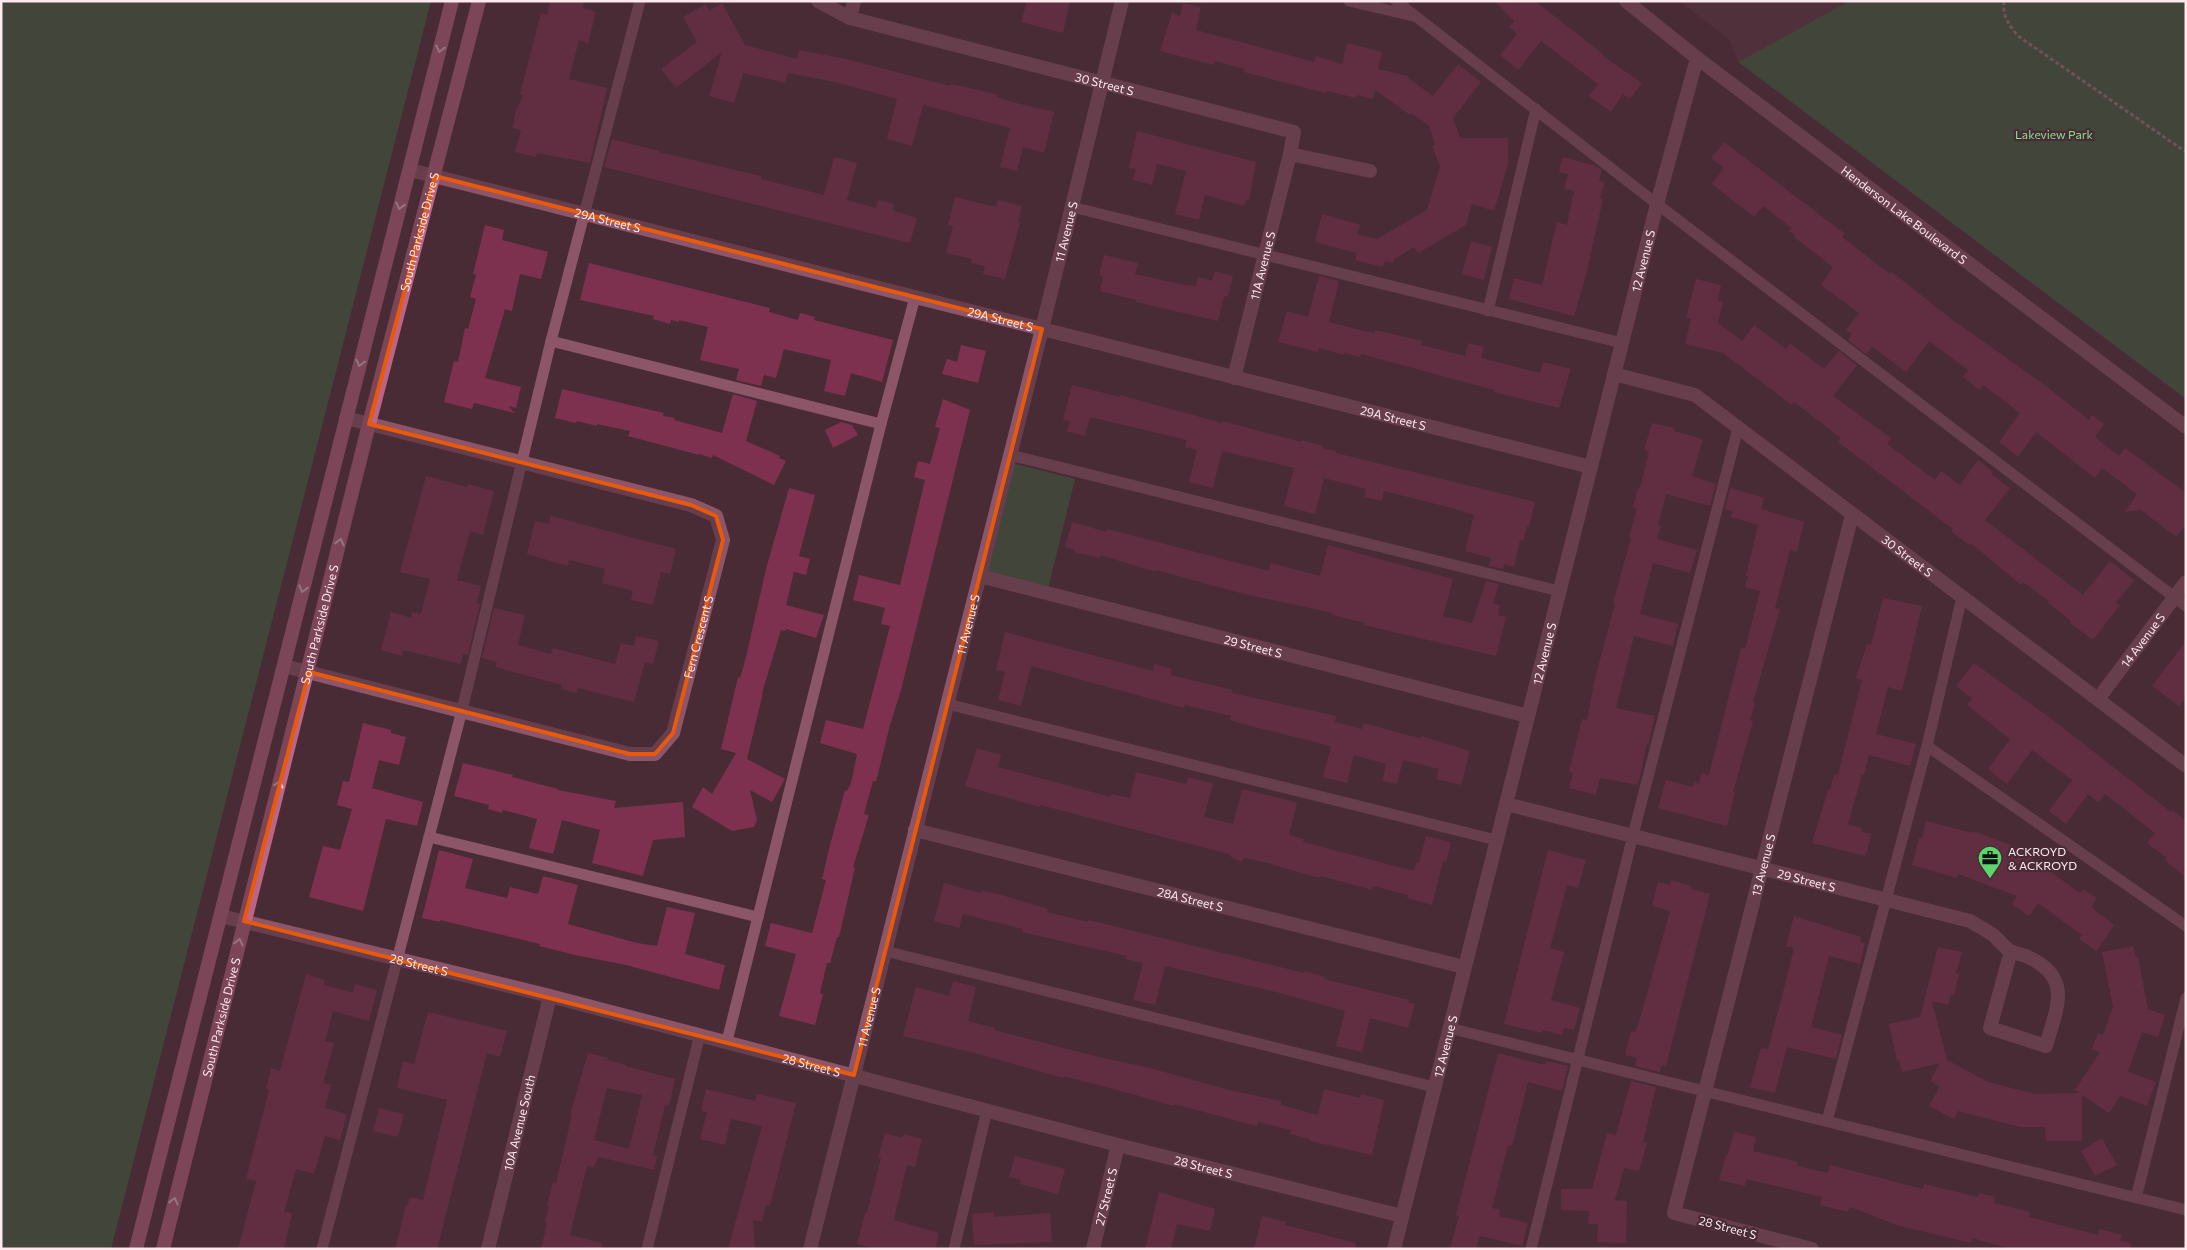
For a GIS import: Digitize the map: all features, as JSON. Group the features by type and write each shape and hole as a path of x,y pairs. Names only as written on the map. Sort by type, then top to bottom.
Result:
{"main road":[{"name":"South Parkside Drive S","path":"136,1249 452,1"},
{"name":"South Parkside Drive S","path":"163,1249 244,921 309,672 369,424 479,1"}],"street":[{"name":"30 Street S","path":"818,1 850,18 1294,132 1290,154"},
{"path":"850,18 854,1"},
{"name":"11 Avenue S","path":"810,1249 1042,329 1122,1"},
{"name":"Henderson Lake Boulevard S","path":"1626,1 1697,58 2186,427"},
{"name":"12 Avenue S","path":"1394,1249 1657,204 1697,58"},
{"path":"1290,154 1370,171"},
{"name":"11A Avenue S","path":"1234,378 1290,154"},
{"name":"29A Street S","path":"410,170 1591,467"},
{"name":"30 Street S","path":"1614,374 1695,395 2186,766"},
{"name":"Fern Crescent S","path":"284,666 630,754 655,754 673,733 724,540 716,516 691,505 346,418"},
{"name":"13 Avenue S","path":"1674,1212 1852,515"},
{"name":"29 Street S","path":"980,576 1528,716"},
{"name":"14 Avenue S","path":"2098,699 2186,582"},
{"name":"29 Street S","path":"1506,804 1762,867 1970,921 1993,935 2011,951 2040,964 2054,978 2059,990 2059,999 2046,1046 1990,1028 2011,951"},
{"name":"28A Street S","path":"915,830 1464,968"},
{"name":"28 Street S","path":"221,916 700,1034 1118,1145 1402,1216"},
{"name":"10A Avenue South","path":"488,1249 550,996"},
{"name":"27 Street S","path":"1092,1249 1118,1145"},
{"name":"28 Street S","path":"1674,1212 1812,1249"}],"lane":[{"path":"322,1249 396,958 462,710 551,341 640,1"},
{"path":"1349,1 1417,17"},
{"path":"1396,1 1657,204 2186,606"},
{"path":"1488,311 1536,109"},
{"path":"1072,206 1265,256 1622,344"},
{"path":"727,1041 881,424 915,297"},
{"path":"551,341 881,424"},
{"path":"1531,1249 1632,835 1738,428"},
{"path":"1010,454 1559,591"},
{"path":"1827,1121 1927,746 1962,597"},
{"path":"947,704 1496,840"},
{"path":"1927,746 2186,926"},
{"path":"429,837 758,917"},
{"path":"885,951 1434,1088"},
{"path":"2136,1198 2186,998"},
{"path":"1449,1028 2186,1210"},
{"path":"647,1249 700,1034"},
{"path":"954,1249 987,1110"}],"path":[{"path":"2004,1 2003,9 2006,19 2018,36 2186,152"}],"highlighted area":[{"path":"435,176 1042,329 854,1075 244,921 309,672 630,754 655,754 673,733 723,540 716,516 691,505 369,424"}],"shaded area":[{"path":"1679,1 1849,1 1738,62 1730,40"}],"green space":[{"path":"1,1 431,1 111,1249 1,1249"},
{"name":"Lakeview Park","path":"1849,1 2186,1 2186,399 1738,62"},
{"path":"1008,462 1075,479 1047,593 980,576"}],"building":[{"path":"550,1 584,1 583,8 596,12 588,43 579,40 569,79 607,88 590,163 537,153 536,157 515,152 521,130 513,128 515,114 523,95 520,94 541,13 547,15"},
{"path":"1027,1 1070,1 1063,33 1021,22"},
{"path":"1494,1 1535,1 1603,56 1642,83 1630,99 1623,94 1611,112 1589,96 1598,84 1541,41 1518,70 1500,55 1517,34 1509,27 1514,21"},
{"path":"722,3 745,45 797,59 799,50 846,59 950,86 951,84 975,89 998,95 997,97 1012,102 1054,112 1044,153 1023,147 1017,171 1000,167 1010,128 923,105 912,146 887,139 897,99 835,82 788,73 785,83 743,73 734,103 709,96 722,52 676,88 661,69 697,42 683,17 706,4 709,11"},
{"path":"1183,3 1201,7 1196,30 1314,62 1316,56 1342,64 1347,43 1382,52 1378,69 1408,76 1408,78 1433,96 1458,64 1481,82 1453,118 1460,138 1508,138 1508,164 1494,211 1472,204 1466,225 1418,253 1414,247 1394,259 1393,263 1385,261 1383,267 1355,260 1357,253 1315,242 1322,214 1360,225 1357,234 1377,239 1427,210 1440,166 1432,146 1435,145 1429,125 1411,113 1410,115 1375,90 1373,99 1357,95 1356,98 1327,91 1326,93 1244,72 1245,69 1215,61 1214,65 1160,51 1172,13 1180,16"},
{"path":"1137,131 1256,162 1249,201 1246,200 1244,206 1205,195 1199,220 1175,214 1186,171 1157,164 1152,185 1133,180 1136,169 1129,168"},
{"path":"612,139 761,176 761,179 824,195 834,157 857,163 847,200 876,208 878,200 894,204 892,210 917,218 910,243 604,167"},
{"path":"1724,142 1845,234 1842,237 1890,274 1892,272 1950,318 2046,386 2089,420 2092,415 2104,424 2095,437 2119,456 2125,448 2186,493 2186,524 2176,537 2141,510 2125,512 2137,494 2102,468 2095,478 2036,432 2018,457 1999,442 2020,413 1983,385 1980,390 1963,377 1968,370 1929,341 1906,372 1874,348 1872,347 1866,354 1848,340 1852,334 1846,330 1859,313 1821,285 1833,267 1794,237 1795,235 1789,231 1792,228 1763,206 1754,217 1712,184 1724,168 1711,158"},
{"path":"1562,157 1596,166 1602,170 1599,181 1605,182 1600,198 1603,199 1585,279 1574,316 1509,299 1514,278 1542,285 1557,222 1567,225 1574,191 1564,189 1568,174 1559,172"},
{"path":"955,197 996,207 998,200 1022,206 1018,222 1020,222 1005,279 983,274 985,266 971,263 972,259 946,253 953,226 948,225"},
{"path":"485,225 504,230 502,240 548,252 541,279 520,274 512,311 505,309 485,378 521,387 516,408 508,406 515,413 474,403 472,409 444,402 454,361 458,362 465,328 468,329 476,299 470,297 476,275 473,274"},
{"path":"1471,241 1492,247 1484,280 1462,274"},
{"path":"1104,255 1138,263 1135,274 1185,285 1196,286 1198,277 1212,281 1215,271 1233,276 1228,297 1224,296 1218,321 1136,302 1136,300 1100,291 1103,276 1099,275"},
{"path":"589,263 770,308 769,312 798,320 800,313 815,317 814,320 893,340 882,382 851,373 845,396 824,391 831,360 784,349 776,378 764,375 761,386 736,380 739,369 700,360 708,327 679,320 679,322 671,320 670,324 653,319 654,316 580,300"},
{"path":"1319,276 1339,281 1329,322 1364,331 1375,333 1375,330 1422,341 1421,345 1465,356 1468,343 1484,347 1481,358 1540,373 1543,362 1571,369 1559,408 1494,392 1494,390 1361,354 1360,357 1345,353 1344,355 1319,348 1318,352 1278,342 1287,311 1308,317"},
{"path":"1696,279 1721,285 1718,301 1723,302 1718,323 1742,341 1754,325 1786,349 1790,343 1824,369 1839,351 1857,365 1833,396 1891,438 1887,444 1935,480 1941,471 1960,485 1978,460 1993,472 1991,474 2010,488 1985,520 2083,595 2110,561 2134,580 2116,603 2120,605 2093,640 2070,623 2071,621 2047,602 2049,601 2023,582 2021,585 1977,548 1971,544 1969,545 1951,531 1953,529 1838,442 1841,438 1794,402 1792,405 1723,353 1685,344 1691,319 1686,318"},
{"path":"961,345 986,351 978,383 942,374 947,359 957,362"},
{"path":"1072,385 1120,397 1120,395 1301,442 1301,440 1323,446 1323,448 1336,451 1336,453 1535,502 1529,527 1527,526 1523,541 1520,540 1514,567 1504,564 1503,569 1489,566 1491,558 1465,551 1474,515 1448,507 1384,491 1382,501 1364,497 1366,489 1324,478 1315,514 1284,506 1294,468 1222,451 1213,488 1189,482 1197,450 1185,447 1187,440 1090,417 1085,436 1067,431 1070,421 1063,420"},
{"path":"562,389 664,413 663,416 675,418 674,420 722,433 733,394 757,401 746,441 780,456 779,458 786,461 774,485 713,455 712,458 628,436 630,431 555,418"},
{"path":"943,399 970,410 901,690 876,782 873,781 864,814 869,815 853,867 855,868 839,937 837,937 830,963 827,963 820,993 823,994 815,1025 779,1016 796,954 765,946 771,923 812,933 826,880 822,879 830,845 845,790 847,791 851,783 857,754 820,743 826,720 863,729 890,626 881,624 885,608 853,600 859,575 900,585 925,480 914,477 918,461 930,464 940,428 935,427"},
{"path":"841,422 852,425 858,435 833,448 825,430"},
{"path":"1652,423 1675,428 1674,431 1703,439 1692,476 1716,484 1710,506 1666,494 1658,526 1661,526 1657,539 1697,550 1690,573 1653,563 1640,614 1678,624 1673,646 1634,636 1616,708 1655,716 1649,743 1647,743 1638,785 1600,778 1596,795 1569,788 1573,773 1569,772 1582,719 1587,720 1595,678 1615,604 1613,603 1631,538 1629,537 1637,509 1633,508 1649,452 1644,450"},
{"path":"426,476 467,487 468,484 494,491 483,535 470,531 457,580 481,586 477,603 480,604 468,655 463,654 461,664 403,650 402,656 381,650 391,612 411,618 412,612 421,614 430,579 400,572"},
{"path":"789,488 815,495 799,556 810,559 806,575 794,572 786,605 824,615 816,638 786,629 785,631 781,630 762,693 747,759 785,779 772,802 750,790 757,820 754,827 732,831 692,807 703,787 712,794 736,753 721,749 738,677 740,678 746,657 766,569"},
{"path":"1730,488 1764,498 1761,509 1804,522 1797,552 1790,550 1775,608 1780,609 1753,702 1755,703 1750,720 1753,721 1733,792 1735,792 1727,826 1658,808 1666,780 1693,787 1694,782 1699,784 1701,773 1709,775 1741,648 1745,649 1760,591 1745,587 1758,525 1731,517 1733,512 1725,509"},
{"path":"551,516 676,549 670,574 661,572 653,605 631,600 633,591 602,583 605,569 569,560 568,566 527,554 535,521 549,524"},
{"path":"1072,522 1107,532 1107,529 1269,571 1271,563 1320,576 1328,545 1453,579 1443,616 1472,623 1486,581 1499,584 1493,604 1500,605 1498,615 1506,617 1496,656 1364,625 1365,623 1332,615 1333,613 1240,593 1156,570 1156,572 1100,555 1100,558 1074,552 1075,550 1065,547"},
{"path":"1883,598 1922,606 1902,691 1888,687 1876,734 1916,744 1910,766 1869,755 1848,824 1862,828 1861,832 1871,834 1866,856 1812,843 1834,774 1838,775 1862,680 1856,678 1867,644 1871,645"},
{"path":"494,608 525,615 518,645 551,654 553,648 615,664 621,643 634,646 636,636 659,641 653,664 645,662 634,702 578,688 577,693 561,689 562,685 495,667 497,662 482,658"},
{"path":"1005,632 1153,671 1154,664 1172,669 1171,675 1233,690 1232,693 1336,716 1335,722 1362,729 1364,723 1407,735 1421,738 1421,736 1470,751 1461,785 1436,779 1439,769 1403,760 1397,784 1382,781 1386,764 1354,755 1347,783 1323,777 1331,746 1239,723 1230,720 1231,716 1185,705 1184,708 1031,666 1021,706 998,700 1005,672 996,670"},
{"path":"2186,641 2186,697 2179,706 2152,686"},
{"path":"1974,663 2053,720 2171,812 2172,810 2186,821 2186,878 2165,860 2167,858 2147,843 2155,833 2105,794 2098,802 2088,794 2066,824 2049,811 2072,780 2032,750 2007,784 1988,769 2010,739 1967,705 1972,699 1956,686"},
{"path":"363,723 391,730 391,733 406,737 399,765 379,760 372,788 423,802 417,826 386,819 363,911 309,897 323,846 340,850 352,809 337,805 343,781 349,782"},
{"path":"977,748 1001,755 998,767 1111,797 1111,794 1130,798 1136,772 1186,784 1188,777 1213,784 1204,817 1233,824 1242,789 1292,801 1297,803 1289,835 1304,839 1303,842 1414,871 1416,863 1419,863 1426,836 1451,842 1446,862 1443,861 1432,905 1407,898 1408,895 1373,886 1372,890 1268,863 1245,858 1241,861 1232,858 1229,854 1040,805 1040,807 965,786"},
{"path":"463,763 513,775 512,777 558,790 616,801 614,808 683,802 685,837 653,840 643,876 592,863 600,830 562,820 553,854 529,848 537,819 503,810 502,813 488,809 489,805 454,796"},
{"path":"1926,821 1972,833 1973,831 2024,850 2023,852 2080,893 2083,889 2097,898 2091,907 2114,925 2097,951 2079,939 2082,935 2038,903 2029,916 2012,904 2017,896 1958,874 1957,878 1912,865 1919,838 1922,838"},
{"path":"439,850 473,859 465,888 507,898 510,887 538,894 543,876 578,885 568,924 637,943 657,946 667,907 695,913 685,954 725,965 719,990 626,965 539,946 540,944 440,920 440,922 422,918"},
{"path":"1548,850 1586,860 1578,888 1567,885 1550,948 1564,952 1551,1000 1580,1008 1574,1030 1564,1028 1562,1035 1543,1030 1542,1033 1504,1024"},
{"path":"1671,880 1692,886 1691,889 1710,894 1666,1066 1662,1065 1660,1072 1635,1066 1637,1058 1625,1055 1631,1031 1635,1032 1638,1026 1670,911 1652,906 1658,882 1670,885"},
{"path":"944,883 981,893 981,890 1005,896 1048,909 1047,912 1088,922 1089,920 1304,973 1305,971 1325,977 1324,979 1409,1000 1408,1002 1415,1004 1408,1028 1370,1018 1362,1052 1336,1046 1345,1011 1276,992 1165,966 1155,1005 1133,1000 1143,963 1126,959 1127,956 1022,932 1023,929 963,914 959,928 934,921"},
{"path":"1794,916 1861,937 1860,942 1865,943 1860,964 1829,956 1811,1027 1842,1035 1836,1059 1787,1047 1775,1093 1750,1087 1761,1048 1768,1049 1780,1004 1794,948 1786,946"},
{"path":"2133,946 2136,957 2138,957 2148,1009 2165,1015 2158,1037 2142,1032 2128,1072 2156,1082 2147,1106 2120,1096 2109,1113 2082,1095 2082,1141 2046,1141 2045,1127 2020,1127 1958,1111 1954,1119 1929,1106 1940,1086 1930,1081 1940,1063 1902,1072 1899,1060 1897,1061 1889,1024 1920,1017 1938,947 1962,952 1956,974 1959,974 1954,995 1951,994 1948,1005 1932,1001 1947,1060 1988,1082 2035,1094 2080,1093 2075,1090 2100,1052 2092,1049 2098,1033 2103,1035 2113,1007 2102,952"},
{"path":"306,974 325,980 324,985 353,993 355,984 377,990 369,1021 333,1011 325,1041 334,1043 323,1083 331,1085 325,1108 347,1114 340,1140 325,1136 314,1174 296,1169 284,1212 292,1213 284,1249 238,1249 256,1181 246,1179 269,1090 266,1089 271,1068 280,1071"},
{"path":"953,981 976,987 968,1021 995,1028 994,1030 1150,1068 1229,1090 1281,1101 1281,1105 1318,1115 1324,1089 1360,1098 1361,1094 1384,1100 1372,1155 1310,1141 1310,1139 1290,1134 1291,1130 1258,1122 1257,1126 1174,1104 1173,1106 1064,1076 1063,1078 967,1051 903,1036 916,987 949,996"},
{"path":"428,1012 507,1031 500,1057 487,1053 437,1249 395,1249 406,1205 410,1197 423,1200 447,1100 397,1088 403,1061 414,1064"},
{"path":"588,1053 608,1058 607,1060 625,1066 675,1079 669,1106 665,1105 653,1155 657,1156 654,1170 599,1157 593,1168 587,1166 570,1235 602,1243 601,1249 541,1249 547,1223 545,1222 549,1206 547,1205 553,1183 556,1183 572,1115 570,1115","holes":["607,1088 642,1095 629,1149 594,1140"]},
{"path":"1498,1053 1545,1065 1546,1061 1568,1066 1562,1091 1528,1082 1512,1146 1508,1145 1492,1208 1500,1210 1499,1216 1528,1223 1522,1246 1480,1236 1476,1249 1450,1249 1459,1216 1456,1215"},
{"path":"1631,1081 1656,1087 1643,1142 1647,1143 1639,1171 1624,1168 1615,1200 1627,1201 1626,1243 1597,1242 1598,1224 1588,1224 1589,1211 1561,1210 1561,1189 1592,1189 1607,1133 1616,1135"},
{"path":"706,1089 755,1101 757,1094 796,1103 770,1206 766,1205 762,1222 753,1220 755,1249 728,1249 762,1126 731,1119 725,1145 700,1139 707,1112 701,1111"},
{"path":"379,1108 404,1114 398,1137 373,1131"},
{"path":"1734,1132 1756,1137 1753,1151 1798,1162 1797,1166 1828,1173 1830,1165 1923,1189 1924,1184 1978,1197 1979,1193 1995,1197 1994,1203 2030,1212 2029,1217 2098,1235 2099,1229 2122,1235 2120,1241 2131,1243 2130,1249 2007,1248 1972,1238 1971,1243 1900,1226 1850,1207 1848,1212 1820,1205 1822,1197 1746,1179 1745,1186 1719,1180"},
{"path":"885,1133 902,1138 904,1134 922,1139 915,1167 907,1165 894,1220 939,1233 935,1249 875,1249 857,1244 881,1158 878,1158"},
{"path":"2102,1138 2117,1165 2095,1176 2081,1151"},
{"path":"1015,1156 1065,1169 1058,1194 1020,1184 1021,1180 1009,1177"},
{"path":"1159,1192 1215,1209 1210,1231 1177,1224 1171,1249 1145,1249"},
{"path":"994,1212 994,1217 1050,1213 1052,1242 974,1245 972,1214"},
{"path":"1262,1216 1286,1222 1285,1225 1356,1243 1355,1249 1254,1249"}],"place":[{"name":"ACKROYD & ACKROYD","path":"1990,879"}]}
